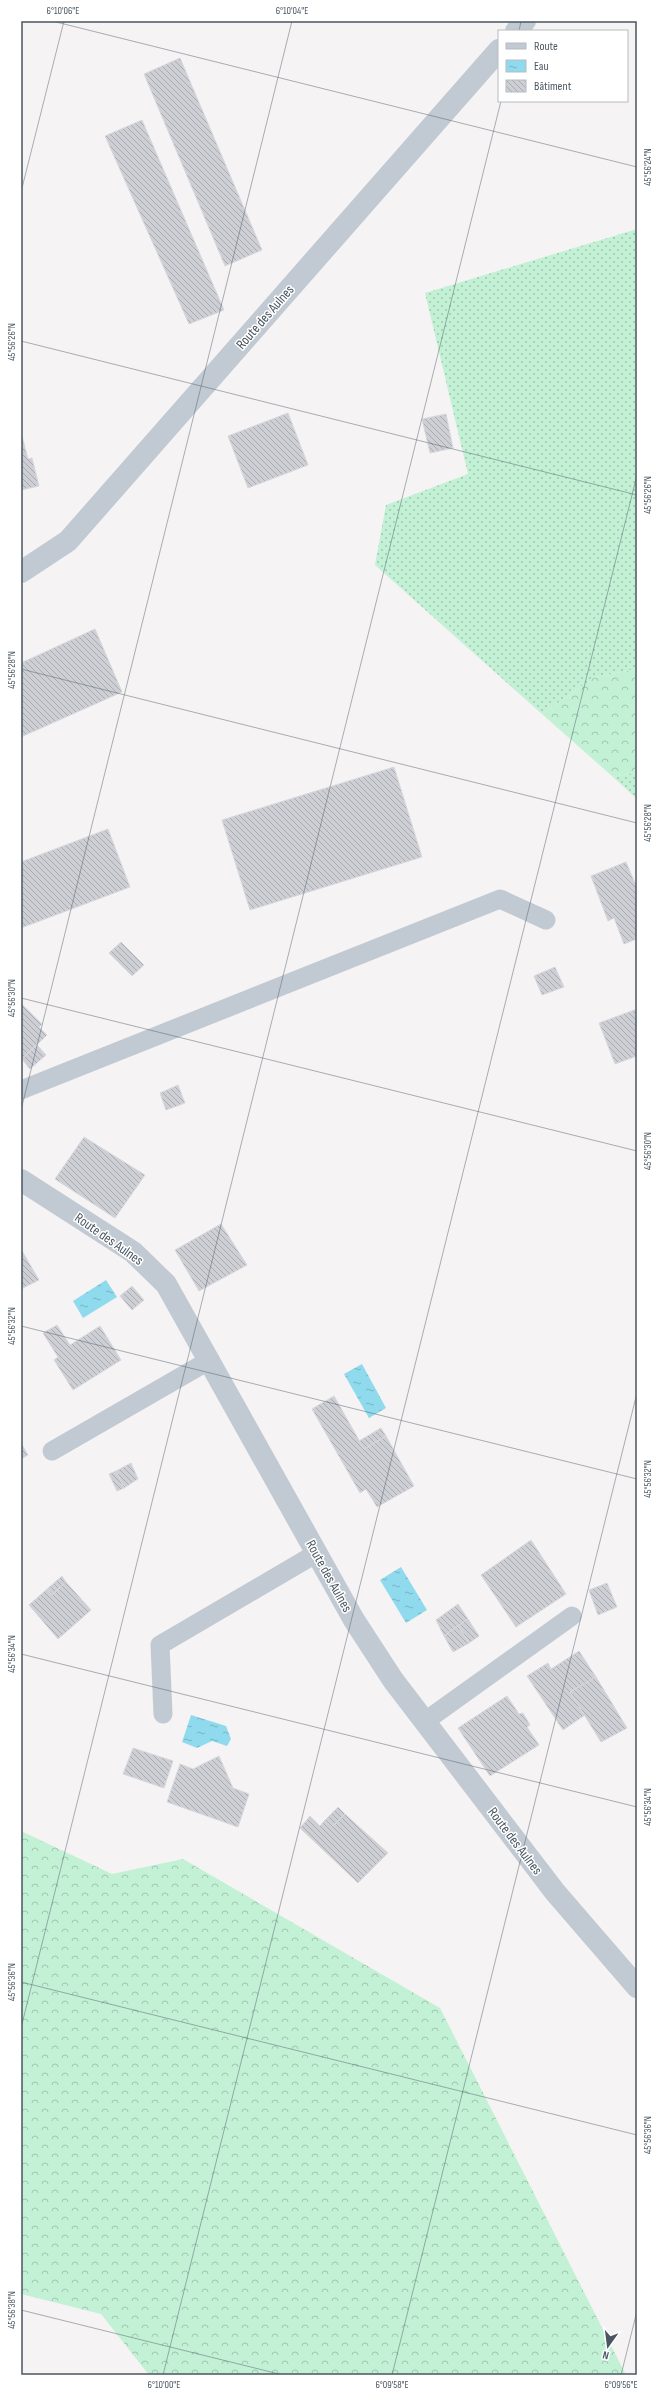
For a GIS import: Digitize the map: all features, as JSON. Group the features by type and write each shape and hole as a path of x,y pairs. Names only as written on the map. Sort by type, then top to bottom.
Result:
{"street":[{"path":"517,30 525,21"},
{"name":"Route des Aulnes","path":"21,572 68,541 498,51"},
{"name":"Route des Aulnes","path":"21,1180 133,1252 166,1284 210,1360 354,1620 424,1722 554,1892 637,1987"}],"lane":[{"path":"21,1090 500,899 546,920"},
{"path":"52,1451 210,1360"},
{"path":"163,1714 160,1645 316,1553"},
{"path":"424,1722 572,1616"}],"green space":[{"path":"637,229 637,669 595,677 542,714 375,565 386,505 468,474 425,293"},
{"path":"637,669 637,772 613,777 542,714 595,677"},
{"path":"637,772 637,799 613,777"},
{"path":"21,1831 112,1874 183,1859 440,2008 626,2375 149,2375 101,2314 21,2294"}],"water":[{"path":"106,1280 117,1297 83,1318 73,1301"},
{"path":"362,1364 386,1408 369,1418 344,1374"},
{"path":"401,1567 427,1610 406,1623 380,1580"},
{"path":"191,1715 226,1726 231,1739 227,1746 212,1741 197,1748 182,1742"}],"building":[{"path":"180,58 262,250 225,266 144,74"},
{"path":"142,120 224,310 189,324 105,136"},
{"path":"288,413 308,465 248,488 228,436"},
{"path":"446,414 453,448 430,453 422,419"},
{"path":"21,432 28,459 32,458 39,486 21,490"},
{"path":"95,629 122,692 21,737 21,663"},
{"path":"394,767 422,857 250,910 222,820"},
{"path":"108,829 130,887 21,928 21,862"},
{"path":"626,862 635,883 637,882 637,939 624,944 614,918 608,921 591,876"},
{"path":"121,942 144,965 132,976 109,953"},
{"path":"555,967 564,987 542,995 534,976"},
{"path":"21,1003 42,1024 39,1027 47,1035 21,1060"},
{"path":"637,1009 637,1056 615,1064 599,1023"},
{"path":"37,1045 46,1055 30,1069 22,1059"},
{"path":"178,1085 185,1103 166,1110 160,1093"},
{"path":"84,1137 145,1175 115,1218 55,1179"},
{"path":"221,1224 247,1265 199,1291 175,1250"},
{"path":"21,1249 39,1280 21,1289"},
{"path":"132,1286 144,1300 132,1310 120,1296"},
{"path":"57,1325 70,1345 100,1326 121,1360 73,1390 54,1360 58,1357 43,1333"},
{"path":"334,1396 364,1449 386,1436 414,1486 377,1507 366,1489 360,1493 312,1409"},
{"path":"381,1428 386,1436 364,1449 359,1441"},
{"path":"21,1443 28,1455 21,1459"},
{"path":"131,1463 138,1479 124,1488 116,1471"},
{"path":"116,1471 124,1488 117,1491 109,1474"},
{"path":"531,1540 566,1594 516,1627 481,1575"},
{"path":"62,1576 66,1582 52,1595 47,1589"},
{"path":"66,1582 91,1610 58,1639 29,1605 47,1589 52,1595"},
{"path":"607,1583 617,1607 598,1615 589,1590"},
{"path":"458,1604 468,1619 444,1636 436,1620"},
{"path":"468,1619 479,1636 469,1643 458,1626"},
{"path":"458,1626 469,1643 453,1652 444,1636"},
{"path":"579,1651 596,1677 570,1692 585,1715 563,1730 527,1676 548,1663 551,1669"},
{"path":"596,1677 627,1728 601,1742 570,1692"},
{"path":"507,1696 519,1714 523,1713 530,1725 527,1727 539,1745 490,1776 458,1728"},
{"path":"133,1748 173,1761 164,1788 123,1774"},
{"path":"219,1756 233,1788 249,1794 238,1827 167,1802 180,1764 193,1769"},
{"path":"338,1807 345,1814 333,1826 326,1819"},
{"path":"345,1814 388,1853 358,1883 300,1828 310,1816 320,1826 326,1819 333,1826"}]}
